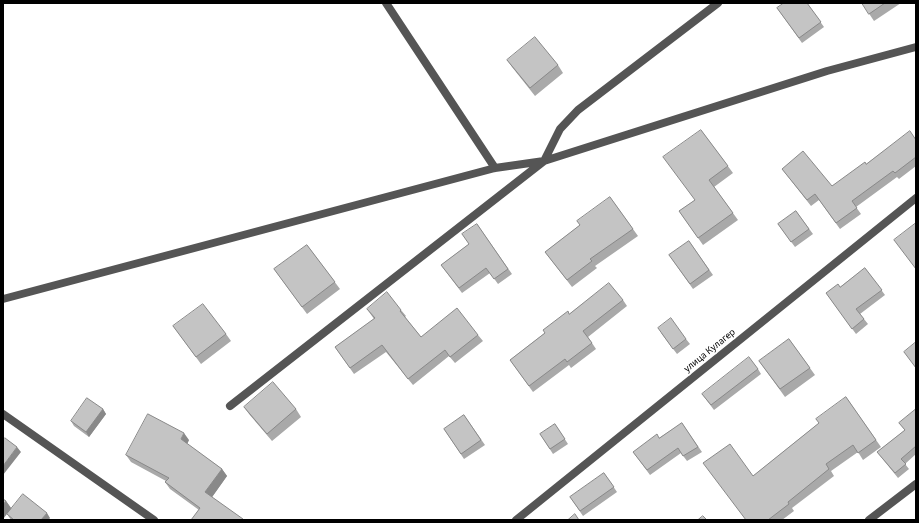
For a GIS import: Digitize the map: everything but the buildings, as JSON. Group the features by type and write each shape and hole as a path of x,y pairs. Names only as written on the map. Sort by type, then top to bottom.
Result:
{"street":[{"path":"386,3 495,168"},
{"path":"230,406 544,161 560,129 578,110 718,3"},
{"path":"3,299 495,168 544,161 827,71 916,47"},
{"name":"улица Кулагер","path":"516,520 916,198"},
{"path":"3,414 154,520"},
{"path":"870,520 916,484"}]}
